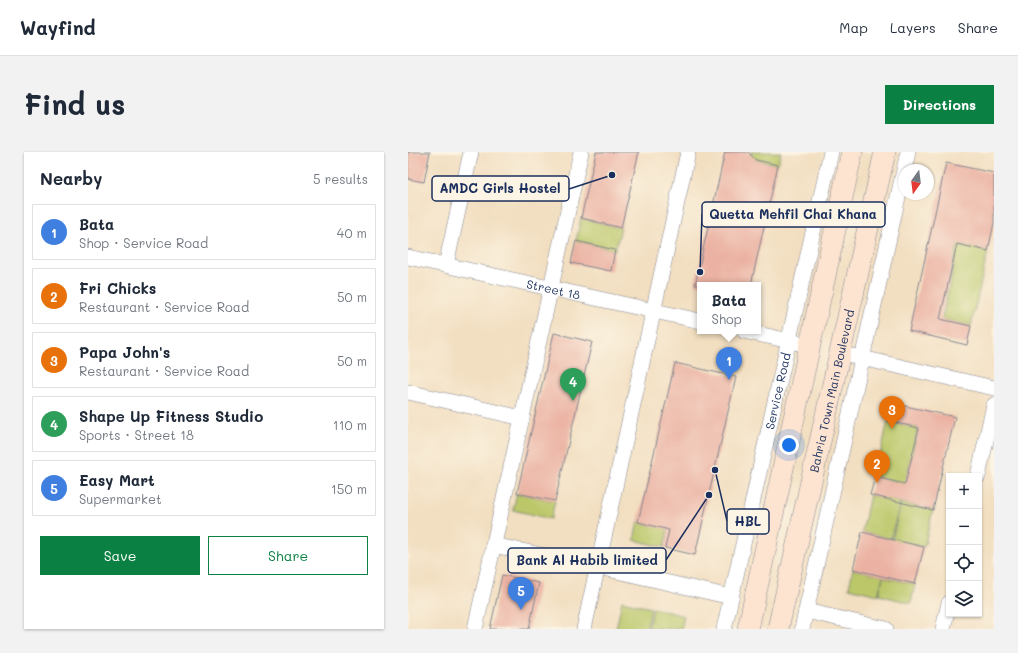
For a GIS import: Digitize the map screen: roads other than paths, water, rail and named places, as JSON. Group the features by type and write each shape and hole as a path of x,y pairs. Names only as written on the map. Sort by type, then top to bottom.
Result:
{"street":[{"path":"446,265 471,152"},
{"path":"475,629 581,152"},
{"path":"584,629 599,566 688,152"},
{"name":"Service Road","path":"724,629 831,152"},
{"path":"748,629 852,152"},
{"name":"Bahria Town Main Boulevard","path":"778,629 885,152"},
{"path":"802,629 908,152"},
{"name":"Street 18","path":"408,256 697,320"},
{"path":"758,334 809,346"},
{"path":"840,353 994,388"},
{"path":"409,397 522,418"},
{"path":"979,473 994,405"},
{"path":"493,545 599,566 731,597"},
{"path":"806,611 886,629"},
{"path":"943,629 946,616"}],"place":[{"name":"AMDC Girls Hostel","path":"612,175"},
{"name":"Quetta Mehfil Chai Khana","path":"700,272"},
{"name":"Bata","path":"729,380"},
{"name":"Shape Up Fitness Studio","path":"573,401"},
{"name":"Papa John's","path":"892,429"},
{"name":"HBL","path":"715,470"},
{"name":"Fri Chicks","path":"877,483"},
{"name":"Bank Al Habib limited","path":"709,495"},
{"name":"Easy Mart","path":"521,610"}]}
